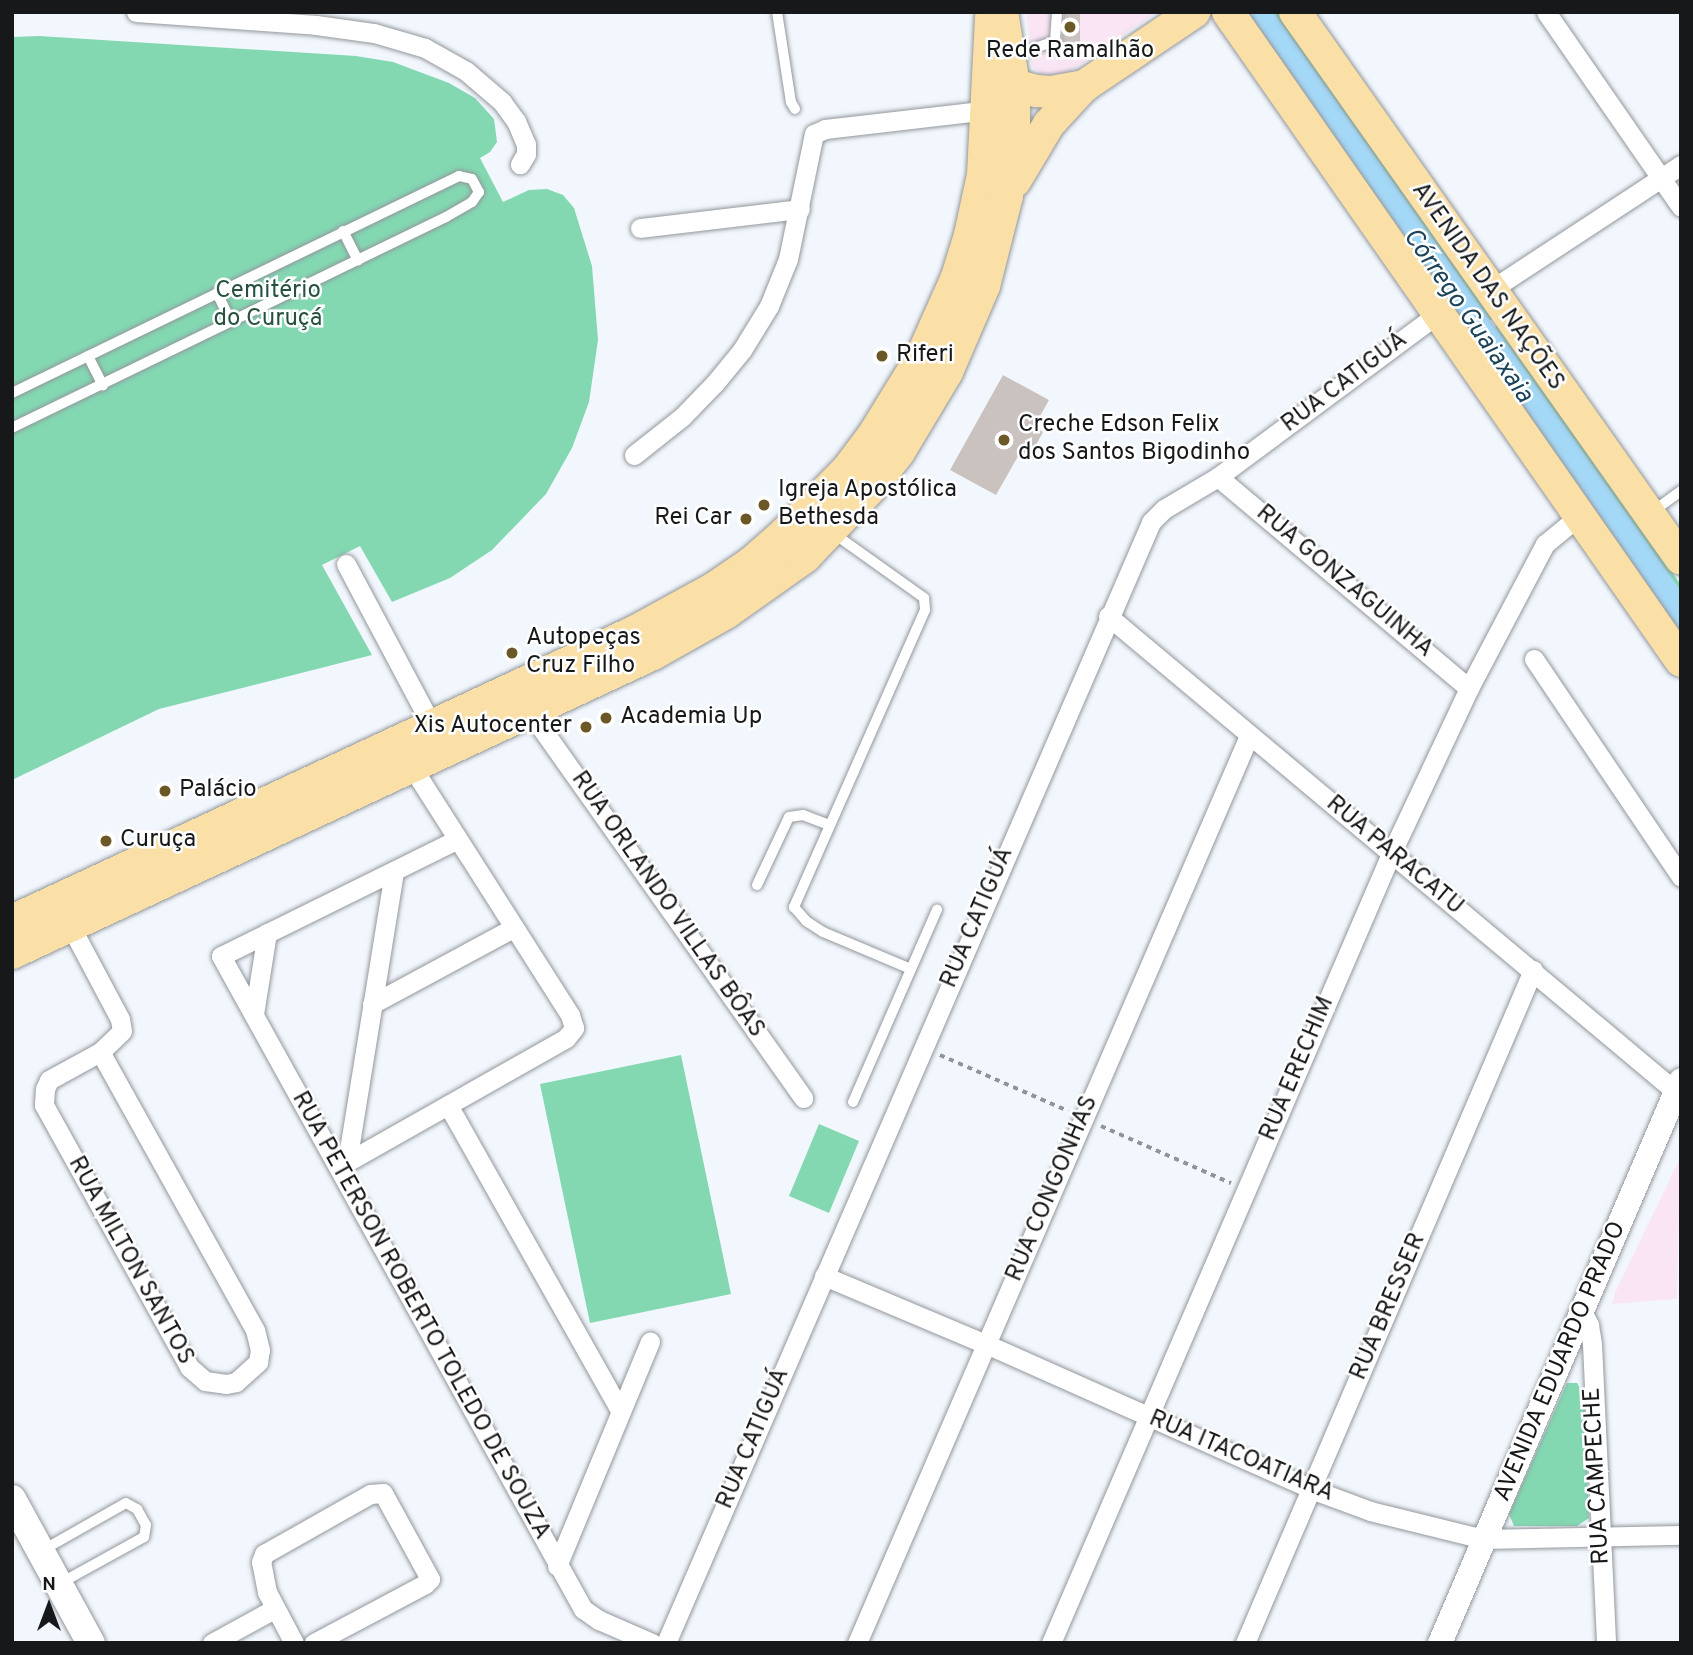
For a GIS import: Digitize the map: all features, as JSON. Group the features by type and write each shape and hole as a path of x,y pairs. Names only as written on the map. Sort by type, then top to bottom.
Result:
{"main road":[{"path":"993,12 1001,75 1013,70"},
{"path":"12,921 634,632 713,589 751,563 776,541 847,470 899,397 921,358 957,277 978,206 988,110 993,12"},
{"path":"12,953 530,712 691,634 766,587 831,531 899,452 947,372 984,286 1007,196 1014,129 1013,70 1002,12"},
{"path":"1007,196 1042,135 1084,86 1194,12"},
{"path":"1228,12 1681,661"},
{"name":"AVENIDA DAS NAÇÕES","path":"1295,12 1489,291 1681,559"},
{"path":"1013,70 1051,92 1084,86"},
{"path":"12,1499 91,1643"}],"street":[{"path":"136,12 316,24 374,33 425,48 473,76 502,102 516,121 526,144 526,154 520,164"},
{"path":"1546,12 1681,207"},
{"path":"634,455 682,417 742,350 769,306 780,282 800,209 811,142 819,131 988,110"},
{"path":"1489,291 1681,165"},
{"path":"640,228 800,209"},
{"name":"RUA CATIGUÁ","path":"666,1643 1108,616 1151,522 1164,509 1218,477 1439,313"},
{"name":"RUA GONZAGUINHA","path":"1218,477 1469,688"},
{"name":"RUA ERECHIM","path":"1051,1643 1391,854 1469,688 1545,544 1579,516"},
{"path":"346,564 432,726"},
{"name":"RUA PARACATU","path":"1108,616 1391,854 1679,1090"},
{"path":"1534,659 1681,877"},
{"name":"RUA ORLANDO VILLAS BÔAS","path":"530,712 803,1098"},
{"name":"RUA CONGONHAS","path":"858,1643 1249,736"},
{"path":"343,1164 566,1038 573,1028 570,1015 456,840 412,767"},
{"path":"254,1014 267,933 456,840"},
{"path":"343,1164 394,871"},
{"name":"RUA MILTON SANTOS","path":"71,927 122,1026 119,1036 100,1052 49,1080 43,1096 48,1115 189,1367 195,1375 215,1384 236,1382 257,1362 260,1350 255,1330 100,1052"},
{"path":"372,1004 513,928"},
{"name":"RUA PETERSON ROBERTO TOLEDO DE SOUZA","path":"267,933 221,956 343,1164 557,1566 583,1609 599,1620 652,1643"},
{"name":"RUA BRESSER","path":"1245,1643 1533,970"},
{"name":"AVENIDA EDUARDO PRADO","path":"1440,1643 1679,1090"},
{"path":"448,1105 621,1412"},
{"name":"RUA ITACOATIARA","path":"824,1276 986,1344 1148,1419 1311,1489 1383,1514 1484,1539 1681,1535"},
{"name":"RUA CAMPECHE","path":"1582,1311 1589,1325 1592,1344 1606,1643"},
{"path":"557,1566 650,1340"},
{"path":"294,1643 274,1609 265,1587 261,1562 264,1554 370,1494 378,1492 386,1495 428,1572 428,1582 314,1643"},
{"path":"212,1643 274,1609"}],"lane":[{"path":"777,12 791,102 795,109"},
{"path":"1013,70 1055,41 1057,12"},
{"path":"12,393 459,176 467,176 477,188 478,195 472,202 12,428"},
{"path":"343,231 358,260"},
{"path":"217,293 232,322"},
{"path":"88,356 103,385"},
{"path":"1648,514 1681,492"},
{"path":"831,531 924,597 926,604 795,901 797,913 823,932 911,969"},
{"path":"757,885 789,817 803,815 829,825"},
{"path":"853,1102 937,910"},
{"path":"41,1551 126,1503 133,1504 146,1525 144,1537 59,1584"}],"shaded area":[{"path":"1026,12 1157,12 1072,70 1063,75 1045,77 1032,66"},
{"path":"1680,1158 1677,1299 1612,1304 1615,1293"}],"green space":[{"path":"1261,12 1279,12 1494,318 1482,326"},
{"name":"Cemitério do Curuçá","path":"39,36 356,56 393,62 449,83 475,98 494,119 497,142 490,152 480,158 503,202 529,190 547,189 563,195 574,208 592,266 598,340 589,402 572,448 546,494 492,550 450,578 392,602 360,546 322,565 372,655 159,709 12,780 12,37"},
{"path":"1498,325 1681,585 1681,608 1487,333"},
{"path":"681,1055 731,1294 590,1323 540,1084"},
{"path":"819,1124 859,1141 829,1213 789,1196"},
{"path":"1567,1383 1577,1383 1584,1396 1589,1518 1577,1526 1514,1526 1509,1514"}],"building":[{"name":"Rede Ramalhão","path":"1064,12 1080,12 1080,42 1062,42"},
{"path":"1003,375 1049,400 1034,427 1043,432 1030,456 1021,451 996,495 950,470"}],"waterway":[{"name":"Córrego Guaiaxaia","path":"1253,12 1681,620"}],"place":[{"name":"Rede Ramalhão","path":"1070,27"},
{"name":"Riferi","path":"882,356"},
{"name":"Creche Edson Felix dos Santos Bigodinho","path":"1004,440"},
{"name":"Igreja Apostólica Bethesda","path":"764,505"},
{"name":"Rei Car","path":"746,519"},
{"name":"Autopeças Cruz Filho","path":"512,653"},
{"name":"Academia Up","path":"606,718"},
{"name":"Xis Autocenter","path":"586,727"},
{"name":"Palácio","path":"165,791"},
{"name":"Curuça","path":"106,841"}]}
